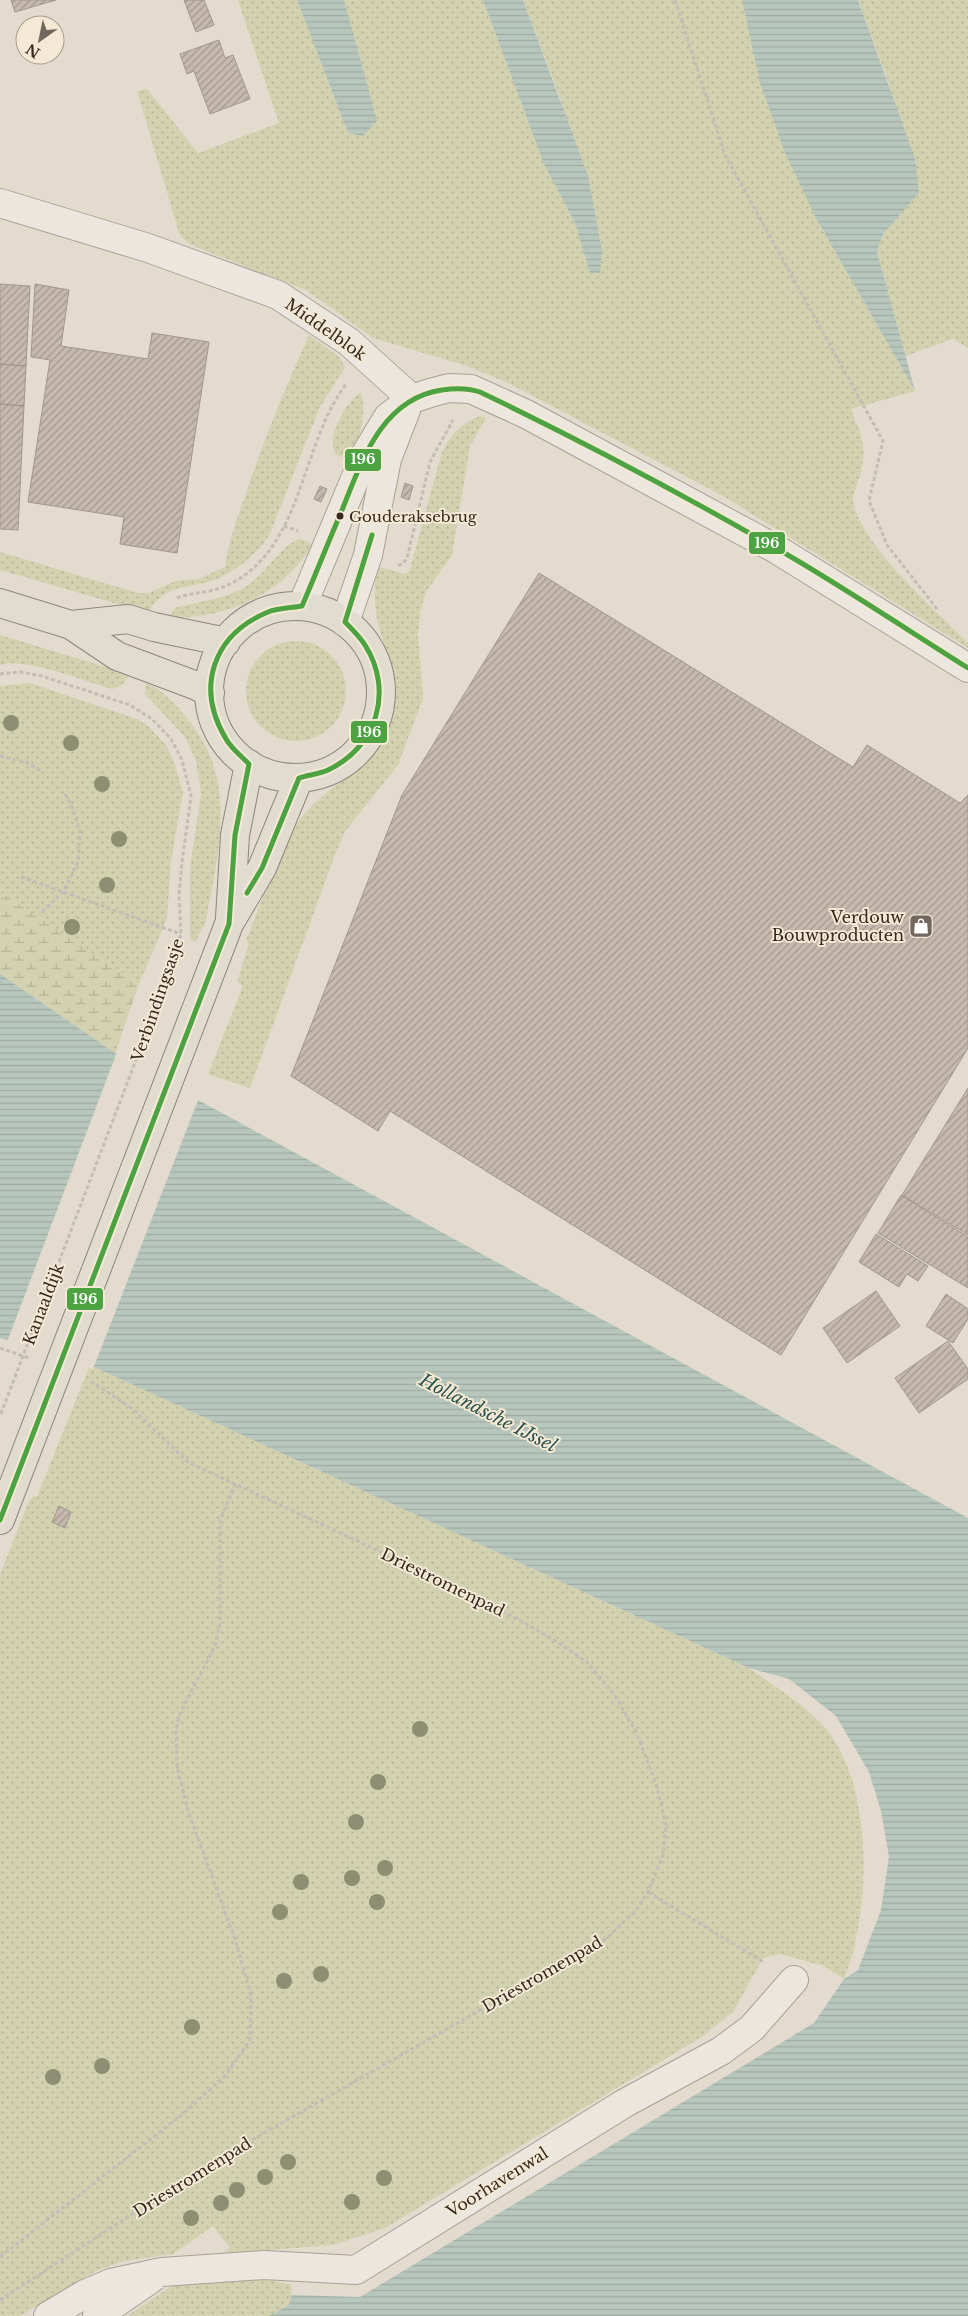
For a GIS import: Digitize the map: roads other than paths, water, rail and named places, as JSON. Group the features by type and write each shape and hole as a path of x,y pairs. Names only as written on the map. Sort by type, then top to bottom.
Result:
{"main road":[{"path":"0,603 72,625 117,656 197,686 210,693"},
{"path":"302,606 325,611 345,622 356,631 372,654 380,681 380,709 369,736 351,757 327,772 299,778 273,775 249,764 238,756 220,733 211,707 210,693 213,666 226,642 243,623 265,611 277,608 302,606"},
{"path":"72,625 128,619 154,627 226,642"},
{"path":"229,924 235,835 249,764"},
{"path":"0,1520 201,1002 229,924 262,868 299,778"}],"street":[{"name":"Middelblok","path":"0,204 148,248 278,295 349,342 368,357 412,399"},
{"path":"302,606 342,506 376,433 388,417 412,399 450,388 471,389 526,414 776,549 968,668"},
{"path":"345,622 368,555 387,459 398,428 412,399"},
{"name":"Voorhavenwal","path":"48,2316 85,2294 111,2283 162,2272 264,2265 356,2270 625,2103 721,2051 752,2028 794,1980"},
{"path":"97,2316 162,2272"}],"water":[{"path":"297,0 344,0 377,121 363,136 348,133"},
{"path":"483,0 523,0 588,176 602,251 600,273 590,273 575,223 544,164"},
{"path":"742,0 858,0 915,159 919,193 883,234 877,252 915,391 817,220 785,153 760,83"},
{"name":"Hollandsche IJssel","path":"0,974 115,1053 198,1100 968,1518 968,2316 269,2316 289,2305 291,2295 360,2297 814,2023 844,1979 858,1970 881,1910 889,1857 881,1811 869,1772 836,1716 789,1679 749,1668 90,1365 0,1338"}],"place":[{"name":"Gouderaksebrug","path":"340,516"},
{"name":"Verdouw Bouwproducten","path":"921,926"}]}
